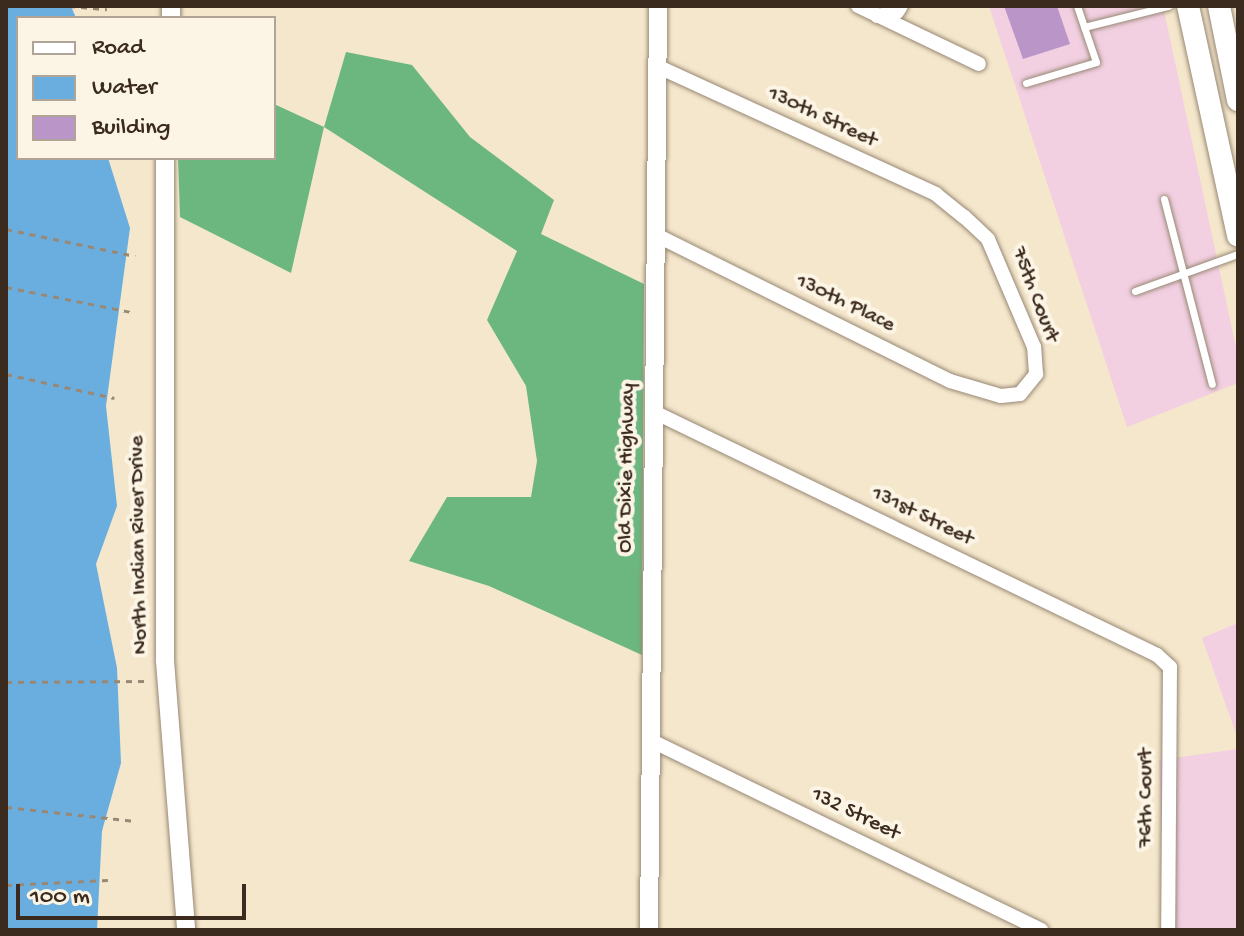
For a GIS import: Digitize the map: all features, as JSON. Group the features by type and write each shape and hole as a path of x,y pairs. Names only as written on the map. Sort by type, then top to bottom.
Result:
{"main road":[{"path":"1188,6 1238,236"},
{"path":"1219,6 1237,88"}],"street":[{"name":"Old Dixie Highway","path":"649,930 658,6"},
{"path":"858,6 979,64"},
{"path":"877,16 897,12 901,6"},
{"name":"130th Street","path":"658,67 936,194 964,217"},
{"name":"North Indian River Drive","path":"165,160 161,531 165,661 186,930"},
{"name":"75th Court","path":"964,217 988,239 1034,347 1036,374 1020,394"},
{"name":"130th Place","path":"656,235 950,381 1001,396 1020,394"},
{"name":"131st Street","path":"652,411 1157,655 1170,667"},
{"name":"76th Court","path":"1168,930 1170,667"},
{"name":"132 Street","path":"650,740 1041,930"}],"lane":[{"path":"1026,83 1096,62 1077,6"},
{"path":"1084,27 1168,6"},
{"path":"1164,199 1212,384"},
{"path":"1135,291 1238,254"}],"path":[{"path":"69,6 107,9"},
{"path":"6,229 135,256"},
{"path":"6,287 131,312"},
{"path":"6,374 114,398"},
{"path":"6,682 146,681"},
{"path":"6,807 135,821"},
{"path":"6,885 108,880"}],"shaded area":[{"path":"989,6 1163,6 1238,357 1238,383 1127,427"},
{"path":"1238,623 1238,739 1202,638"},
{"path":"1238,749 1238,930 1166,930 1159,760"}],"green space":[{"path":"346,52 412,65 470,137 554,200 541,234 644,284 642,655 489,586 409,561 447,497 531,497 537,461 526,386 487,320 517,251 324,127"},
{"path":"276,105 324,127 291,273 180,217 178,160 276,160"}],"water":[{"path":"6,6 71,6 75,16 16,16 16,160 109,160 130,228 106,406 117,506 96,564 117,668 121,763 102,831 97,930 6,930"}],"building":[{"path":"1004,6 1057,6 1070,44 1023,59"}]}
